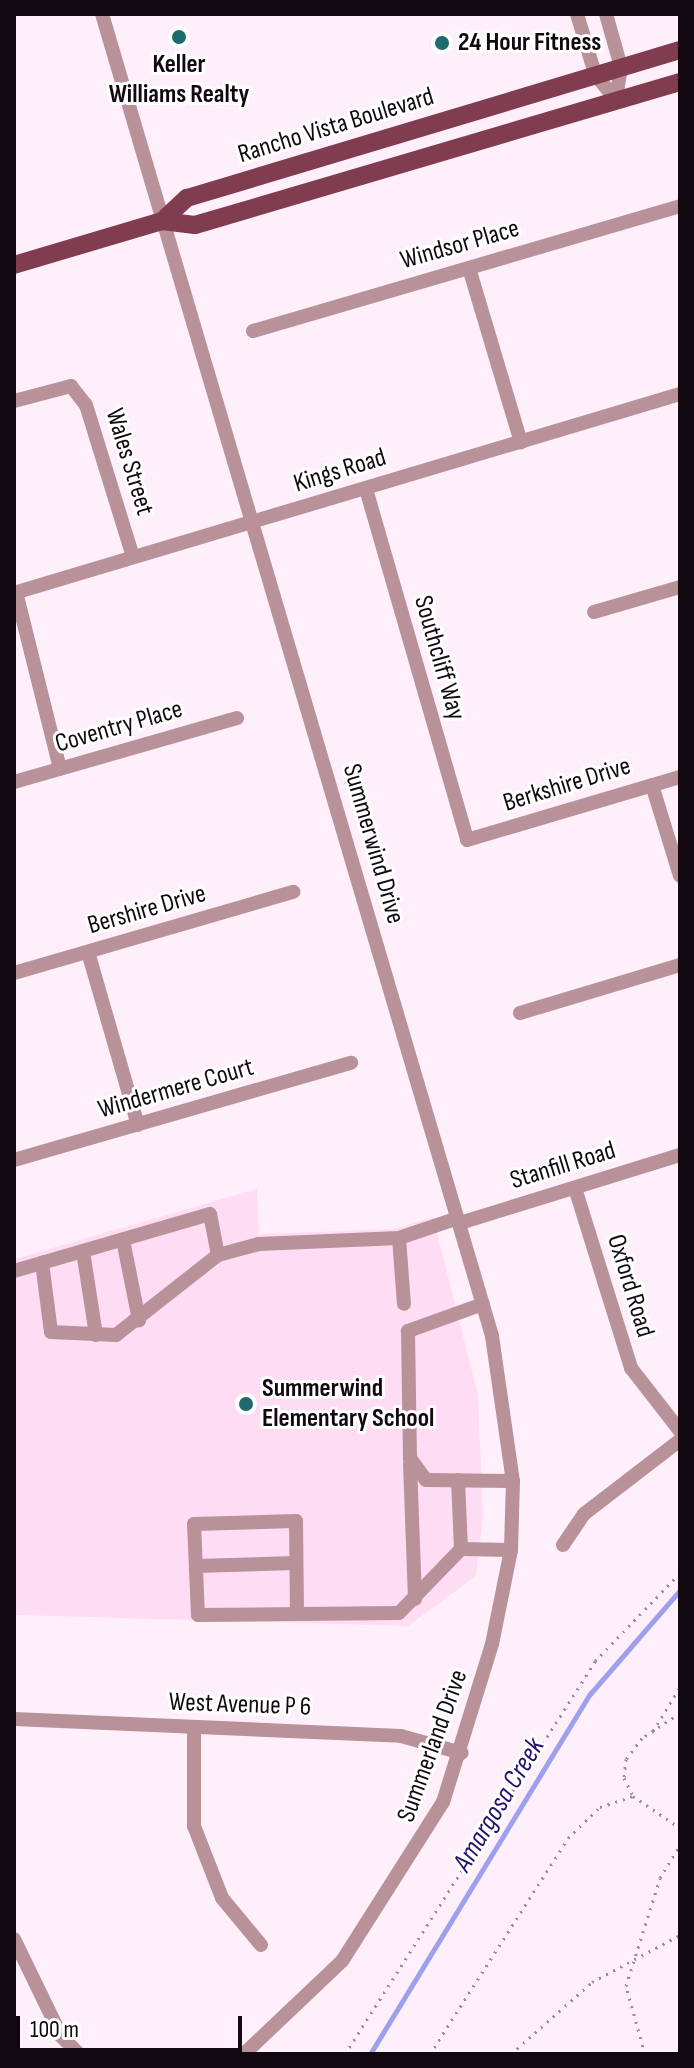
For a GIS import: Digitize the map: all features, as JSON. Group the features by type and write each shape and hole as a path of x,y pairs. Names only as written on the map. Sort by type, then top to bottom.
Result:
{"main road":[{"name":"Rancho Vista Boulevard","path":"14,265 162,221 187,198 680,50"},
{"path":"162,221 195,225 680,82"}],"street":[{"name":"Summerwind Drive","path":"102,14 483,1304 514,1484"},
{"path":"577,14 595,74 616,100"},
{"path":"606,14 621,67 616,100"},
{"name":"Windsor Place","path":"253,331 680,206"},
{"path":"469,268 521,442"},
{"name":"Wales Street","path":"14,401 71,386 86,405 133,557"},
{"name":"Kings Road","path":"15,593 680,394"},
{"name":"Southcliff Way","path":"366,489 467,840"},
{"path":"594,612 680,587"},
{"path":"15,593 60,769"},
{"name":"Coventry Place","path":"14,782 237,718"},
{"name":"Berkshire Drive","path":"467,840 680,777"},
{"path":"652,785 680,876"},
{"name":"Bershire Drive","path":"14,973 293,892"},
{"path":"88,952 138,1125"},
{"path":"520,1013 680,965"},
{"name":"Windermere Court","path":"14,1160 351,1063"},
{"name":"Stanfill Road","path":"139,1320 165,1290 218,1255 259,1244 399,1238 680,1155"},
{"name":"Oxford Road","path":"575,1188 631,1368 680,1431"},
{"path":"14,1271 210,1214 218,1255"},
{"path":"399,1238 404,1304"},
{"path":"42,1263 51,1332 116,1335 139,1320 123,1240"},
{"path":"83,1251 96,1335"},
{"path":"415,1599 408,1331 483,1304"},
{"path":"563,1545 584,1514 680,1440"},
{"path":"410,1458 426,1480 514,1484"},
{"path":"297,1614 296,1521 194,1524 198,1615 399,1613 461,1549 458,1480"},
{"name":"Summerland Drive","path":"244,2054 342,1961 420,1848 462,1753 511,1550 514,1484"},
{"path":"461,1549 511,1550"},
{"path":"196,1566 296,1563"},
{"name":"West Avenue P 6","path":"14,1719 401,1736 462,1753"},
{"path":"194,1727 194,1826 222,1898 261,1945"},
{"path":"14,1939 61,2036 79,2054"}],"path":[{"path":"345,2054 595,1661 680,1573"},
{"path":"680,1687 652,1731 626,1759 633,1796 680,1828"},
{"path":"652,1731 680,1713"},
{"path":"430,2054 568,1838 600,1807 633,1796"},
{"path":"645,2054 626,2001 660,1878 680,1845"},
{"path":"511,2054 637,1953 680,1935"}],"shaded area":[{"name":"Summerwind Elementary School","path":"257,1189 259,1234 394,1229 433,1217 478,1395 483,1517 476,1576 408,1626 14,1615 14,1259"}],"waterway":[{"name":"Amargosa Creek","path":"370,2054 590,1694 680,1590"}],"place":[{"name":"Keller Williams Realty","path":"179,37"},
{"name":"24 Hour Fitness","path":"442,43"},
{"name":"Summerwind Elementary School","path":"246,1404"}]}
